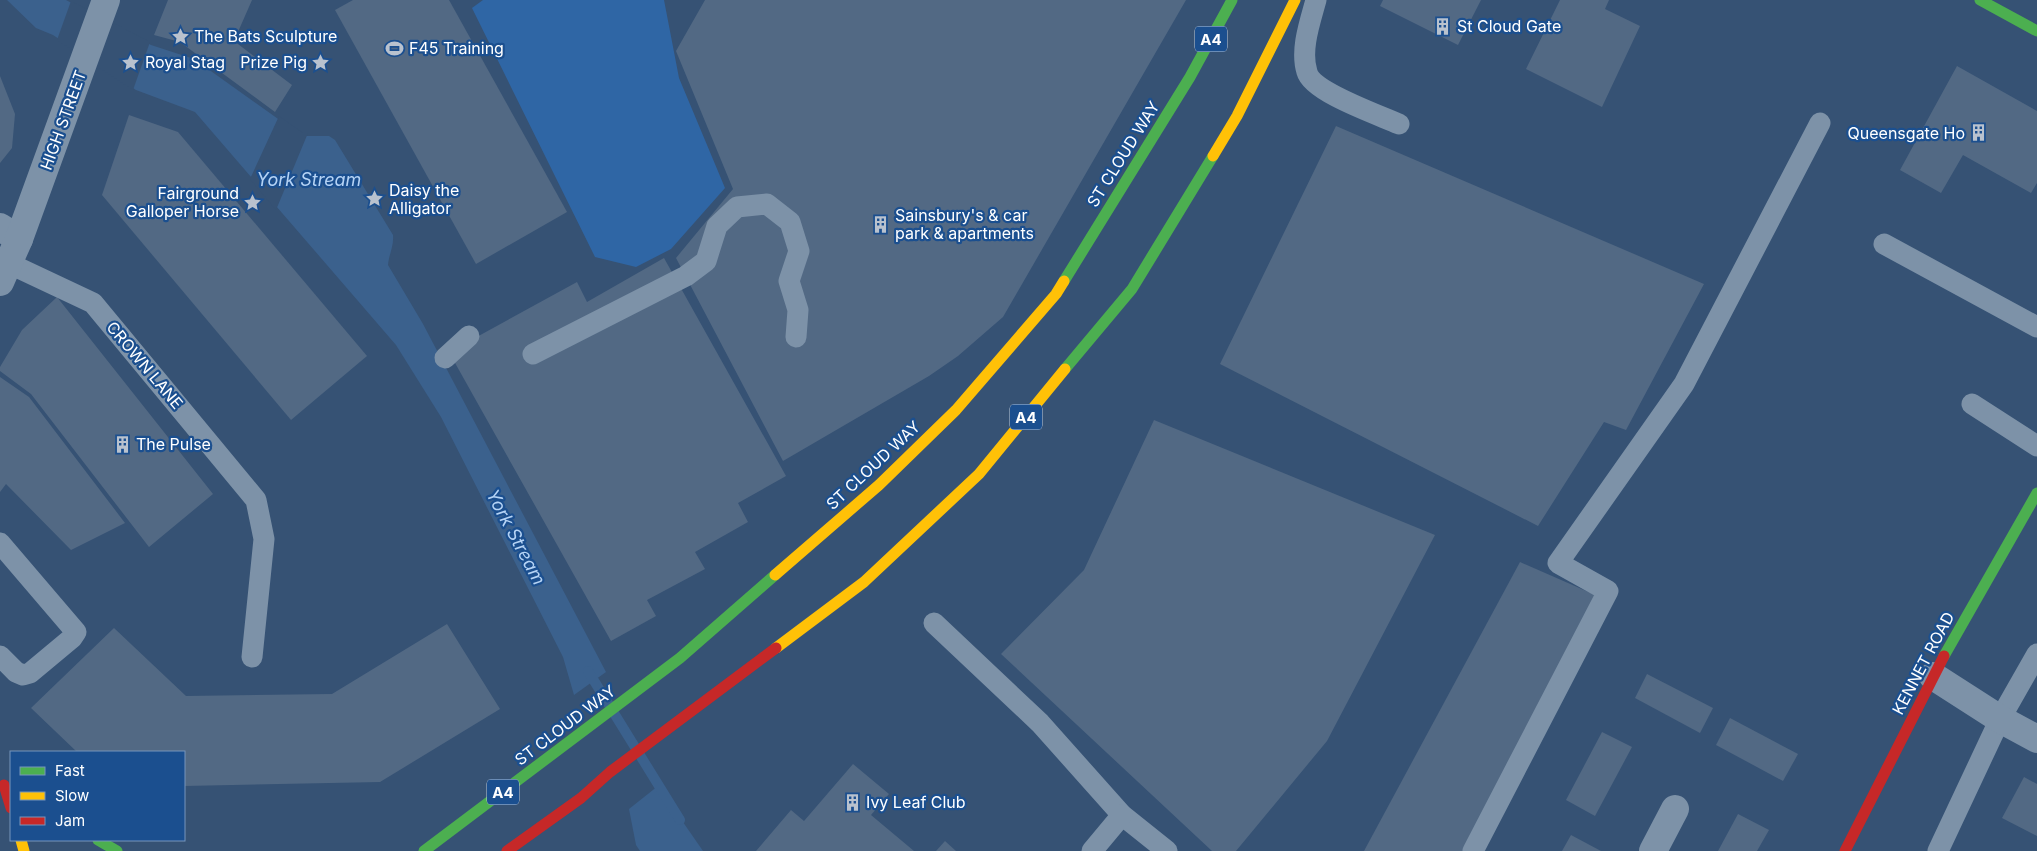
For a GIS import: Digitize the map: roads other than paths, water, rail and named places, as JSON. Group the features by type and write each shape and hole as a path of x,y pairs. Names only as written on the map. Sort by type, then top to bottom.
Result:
{"main road":[{"name":"ST CLOUD WAY","path":"424,851 680,658 879,485 956,410 1056,294 1190,77 1232,0"},
{"name":"A4","path":"507,851 581,798 619,766 864,582 978,474 1132,288 1237,116 1295,0"},
{"path":"1980,0 2037,30"},
{"name":"KENNET ROAD","path":"1845,851 1933,676 2037,493"},
{"path":"5,785 10,804"},
{"path":"100,841 117,851"}],"street":[{"name":"HIGH STREET","path":"7,253 84,62 104,6"},
{"path":"1933,676 2000,719 2037,739"},
{"path":"1653,851 1675,810"}],"lane":[{"path":"1316,0 1304,58 1307,74 1313,83 1325,91 1399,124"},
{"path":"1473,851 1608,591 1558,564 1684,384 1820,123"},
{"path":"533,354 686,276 706,261 717,226 737,206 767,204 790,222 799,251 789,281 798,310 796,337"},
{"path":"1884,244 2037,327"},
{"name":"CROWN LANE","path":"7,253 93,303 256,500 264,540 252,657"},
{"path":"445,358 469,336"},
{"path":"1972,404 2037,446"},
{"path":"0,543 76,632 30,673 23,675 16,672 0,656"},
{"path":"934,623 1040,723 1122,815 1167,851"},
{"path":"1938,851 2000,719 2037,654"},
{"path":"1092,851 1122,815"}],"water":[{"name":"York Stream","path":"7,0 66,0 151,45 194,59 302,136 329,136 335,140 393,235 388,265 423,324 606,672 574,695 563,657 441,417 396,345 195,112 136,90 53,35 36,28"},
{"path":"658,786 703,851 640,851 636,845 629,809"}],"waterway":[{"path":"588,671 680,820"}],"place":[{"name":"St Cloud Gate","path":"1443,26"},
{"name":"The Bats Sculpture","path":"180,36"},
{"name":"F45 Training","path":"395,48"},
{"name":"Royal Stag","path":"131,62"},
{"name":"Prize Pig","path":"321,62"},
{"name":"Queensgate Ho","path":"1979,133"},
{"name":"Daisy the Alligator","path":"375,199"},
{"name":"Fairground Galloper Horse","path":"253,202"},
{"name":"Sainsbury's & car park & apartments","path":"881,224"},
{"name":"The Pulse","path":"122,444"},
{"name":"Ivy Leaf Club","path":"852,802"}]}
